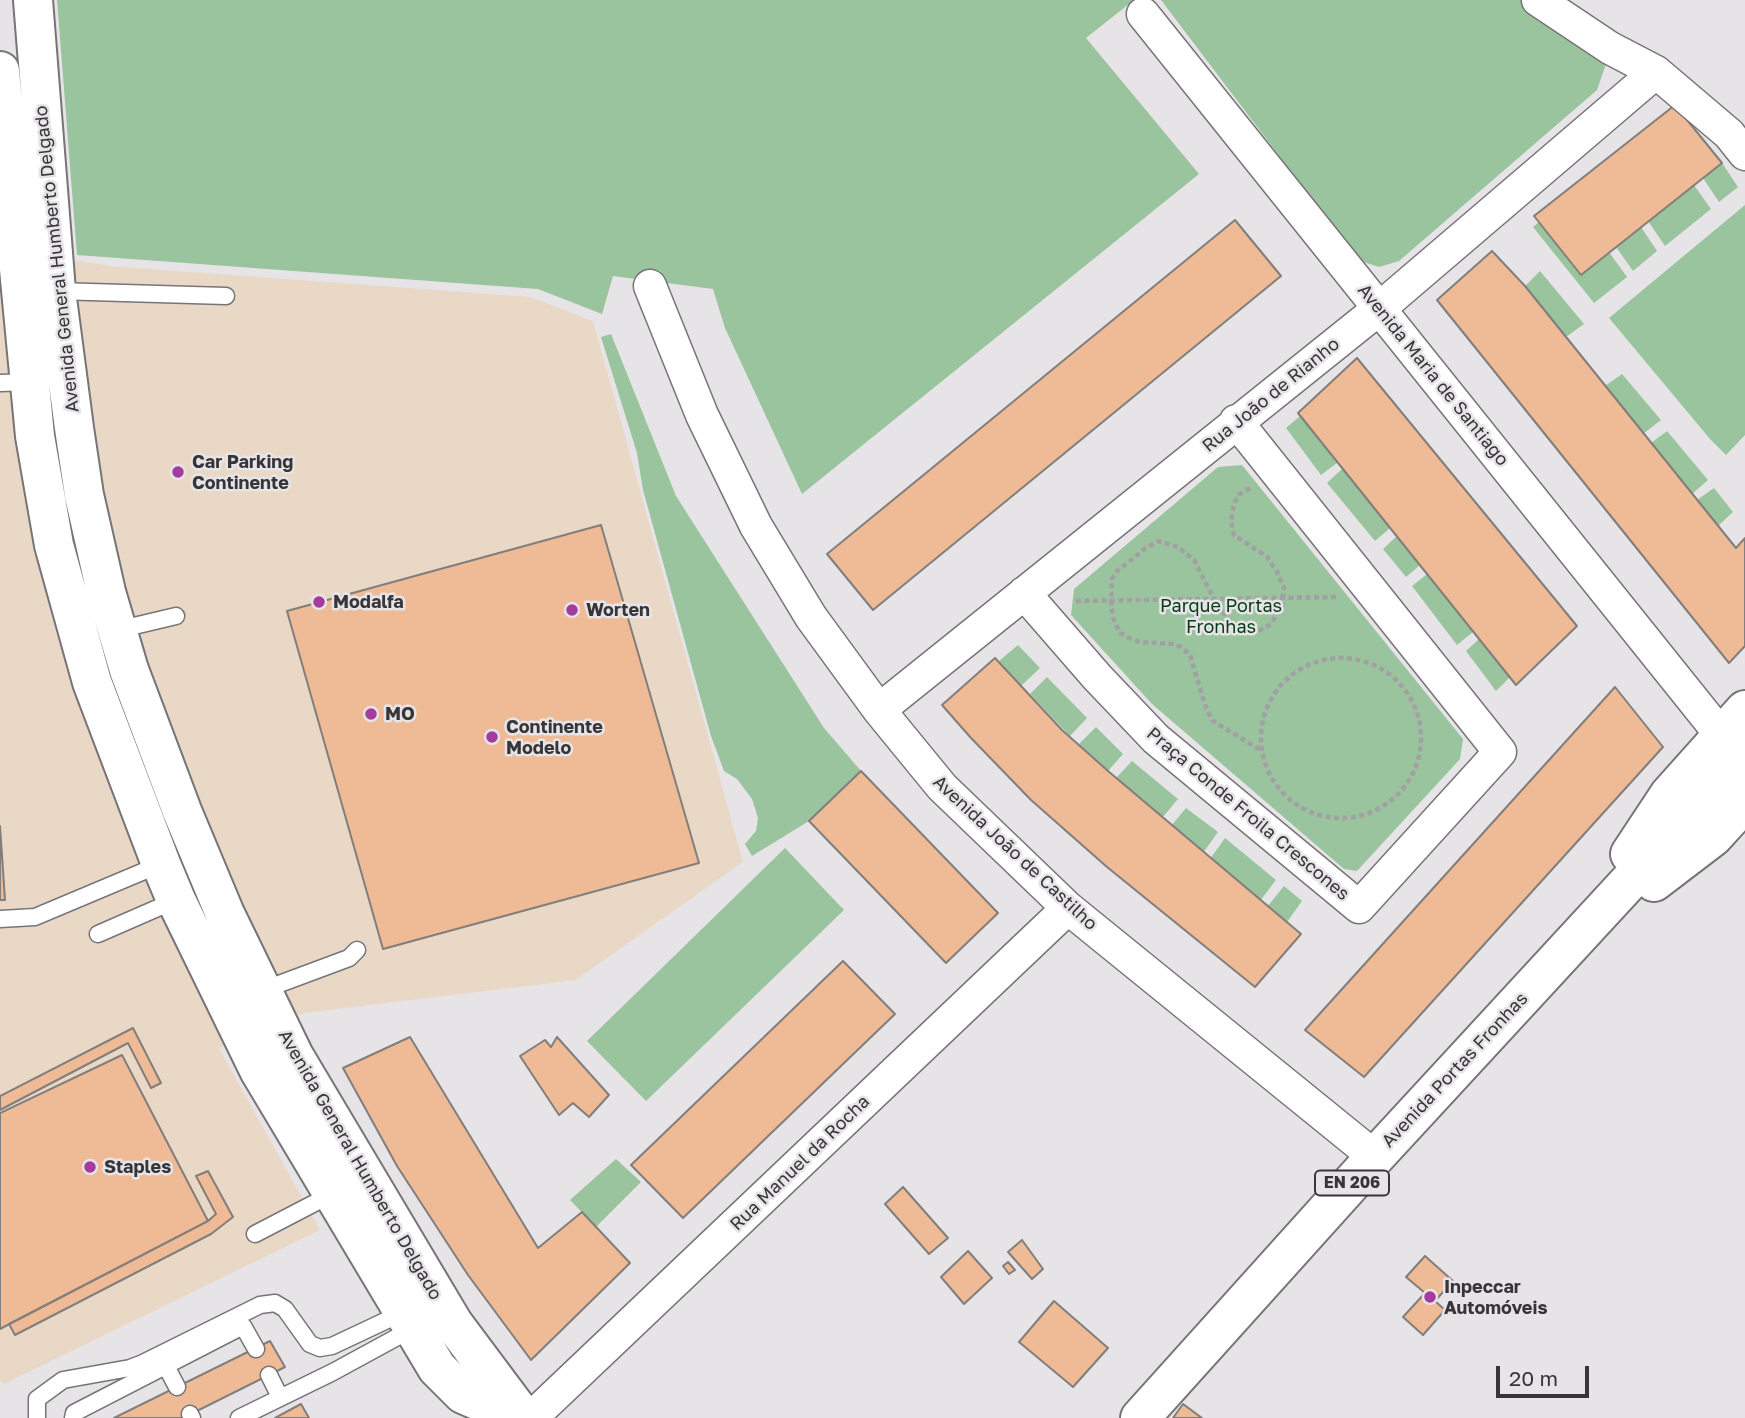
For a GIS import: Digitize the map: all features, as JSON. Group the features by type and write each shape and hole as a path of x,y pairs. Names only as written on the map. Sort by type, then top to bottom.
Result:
{"main road":[{"name":"Avenida General Humberto Delgado","path":"33,0 56,291 84,495 117,630 182,811 225,914 294,1056 453,1323 524,1418"},
{"path":"0,71 15,382 35,436 54,545 80,642 161,864 176,901 259,1070 437,1368 463,1394 518,1418"},
{"name":"Avenida Portas Fronhas","path":"1140,1418 1566,950 1737,734"},
{"path":"1566,950 1713,837 1745,802"}],"street":[{"path":"1538,0 1610,48 1656,72 1729,134 1745,153"},
{"name":"Avenida Maria de Santiago","path":"1143,14 1380,308 1737,734"},
{"name":"Rua João de Rianho","path":"879,710 1380,308 1656,72"},
{"name":"Avenida João de Castilho","path":"650,286 702,415 756,526 811,617 879,710 942,787 1068,908 1375,1157"},
{"name":"Praça Conde Froila Crescones","path":"1024,593 1097,677 1156,739 1359,907 1500,752 1236,421"},
{"name":"Rua Manuel da Rocha","path":"531,1418 1068,908"}],"lane":[{"path":"56,291 226,296"},
{"path":"117,630 176,616"},
{"path":"0,919 35,917 161,864"},
{"path":"98,934 176,901"},
{"path":"263,990 349,958 357,950"},
{"path":"255,1234 332,1194"},
{"path":"37,1418 37,1399 63,1380 143,1363 260,1305 275,1303 285,1309 310,1343 320,1348 407,1321"},
{"path":"239,1418 280,1397 407,1321"},
{"path":"75,1416 243,1326 256,1349"},
{"path":"166,1366 177,1387"},
{"path":"269,1375 280,1397"}],"path":[{"path":"1247,478 1254,485 1234,503 1231,520 1234,535 1267,557 1281,580 1284,588 1282,606 1271,624 1260,630 1243,628 1230,621 1214,599 1194,560 1178,548 1160,541 1146,548 1117,571 1112,579 1114,621 1120,632 1127,638 1140,642 1172,644 1190,656 1206,708 1213,721 1262,751 1270,779 1278,790 1315,813 1338,818 1366,816 1380,811 1399,797 1410,780 1418,763 1420,745 1417,710 1410,695 1370,664 1343,659 1313,662 1283,681 1263,712 1260,730 1262,751"},
{"path":"1076,601 1343,597 1335,587"},
{"path":"1074,614 1077,592"}],"shaded area":[{"path":"0,247 110,266 531,297 593,321 743,862 576,980 304,1013 219,1048 320,1230 4,1384 0,1381"}],"green space":[{"path":"57,0 1134,0 1086,38 1199,174 802,494 725,328 713,289 613,276 602,314 538,289 77,255"},
{"path":"1161,0 1536,0 1607,61 1597,90 1399,261 1379,267 1358,260"},
{"path":"1722,163 1738,187 1719,202 1703,178"},
{"path":"1694,185 1711,209 1665,246 1648,221"},
{"path":"1745,205 1745,435 1726,455 1609,318"},
{"path":"1539,222 1609,252 1627,277 1594,303 1533,227"},
{"path":"1641,227 1657,251 1633,271 1616,247"},
{"path":"1540,271 1584,324 1566,337 1525,286"},
{"path":"611,334 676,496 824,728 861,771 809,821 752,856 745,844 756,831 758,818 752,799 737,779 724,771 711,736 643,490 637,453 601,337"},
{"path":"1622,374 1661,420 1643,434 1605,386"},
{"path":"1300,416 1337,463 1321,475 1286,428"},
{"path":"1667,431 1708,480 1692,494 1651,443"},
{"name":"Parque Portas Fronhas","path":"1242,465 1463,739 1460,759 1357,871 1344,869 1152,704 1071,615 1074,589 1218,467"},
{"path":"1342,469 1390,528 1375,541 1327,483"},
{"path":"1714,488 1733,512 1718,526 1697,500"},
{"path":"1397,536 1420,565 1406,577 1383,549"},
{"path":"1427,574 1473,632 1457,645 1412,586"},
{"path":"1479,639 1510,677 1496,691 1466,651"},
{"path":"1018,645 1040,668 1021,686 999,661"},
{"path":"1047,677 1087,718 1070,736 1030,694"},
{"path":"1096,727 1123,754 1108,771 1079,744"},
{"path":"1132,761 1178,799 1162,818 1116,778"},
{"path":"1186,808 1218,832 1203,853 1171,826"},
{"path":"1225,838 1276,880 1260,901 1210,859"},
{"path":"785,848 844,910 646,1101 587,1041"},
{"path":"1284,886 1302,901 1287,922 1267,907"},
{"path":"616,1159 641,1182 596,1227 570,1200"}],"building":[{"path":"1675,105 1722,163 1581,275 1534,216"},
{"path":"1235,220 1281,276 873,610 827,554"},
{"path":"1492,251 1525,286 1736,548 1745,538 1745,646 1729,663 1437,300"},
{"path":"1357,358 1577,626 1516,685 1298,413"},
{"name":"Continente Modelo","path":"601,525 699,863 383,949 287,611"},
{"path":"995,658 1062,730 1301,934 1255,987 1107,867 1031,800 942,705"},
{"path":"1615,687 1663,747 1364,1077 1305,1030"},
{"path":"861,771 998,913 946,963 809,821"},
{"path":"0,826 5,900 0,900"},
{"path":"843,961 895,1014 683,1218 631,1165"},
{"path":"133,1028 161,1083 151,1088 128,1043 0,1110 0,1096"},
{"path":"410,1037 538,1248 582,1212 630,1263 531,1360 468,1275 397,1166 343,1068"},
{"path":"557,1037 609,1095 589,1117 573,1103 559,1115 520,1056 545,1040 551,1047"},
{"name":"Staples","path":"122,1055 208,1221 0,1329 0,1113"},
{"path":"208,1171 233,1217 211,1234 15,1335 9,1324 208,1221 216,1214 196,1176"},
{"path":"903,1187 948,1238 929,1254 885,1204"},
{"path":"1022,1240 1043,1269 1032,1279 1008,1252"},
{"path":"968,1251 992,1278 964,1304 941,1277"},
{"name":"Inpeccar Automóveis","path":"1425,1256 1453,1281 1435,1301 1445,1310 1423,1335 1403,1317 1425,1293 1406,1277"},
{"path":"1008,1262 1015,1270 1009,1274 1003,1266"},
{"path":"1054,1301 1108,1348 1073,1387 1019,1342"},
{"path":"270,1341 285,1367 183,1418 114,1418"},
{"path":"301,1404 309,1418 275,1418"},
{"path":"1183,1404 1202,1418 1173,1418"}],"place":[{"name":"Car Parking Continente","path":"178,472"},
{"name":"Modalfa","path":"319,602"},
{"name":"Worten","path":"572,610"},
{"name":"MO","path":"371,714"},
{"name":"Continente Modelo","path":"492,737"},
{"name":"Staples","path":"90,1167"},
{"name":"Inpeccar Automóveis","path":"1430,1297"}]}
